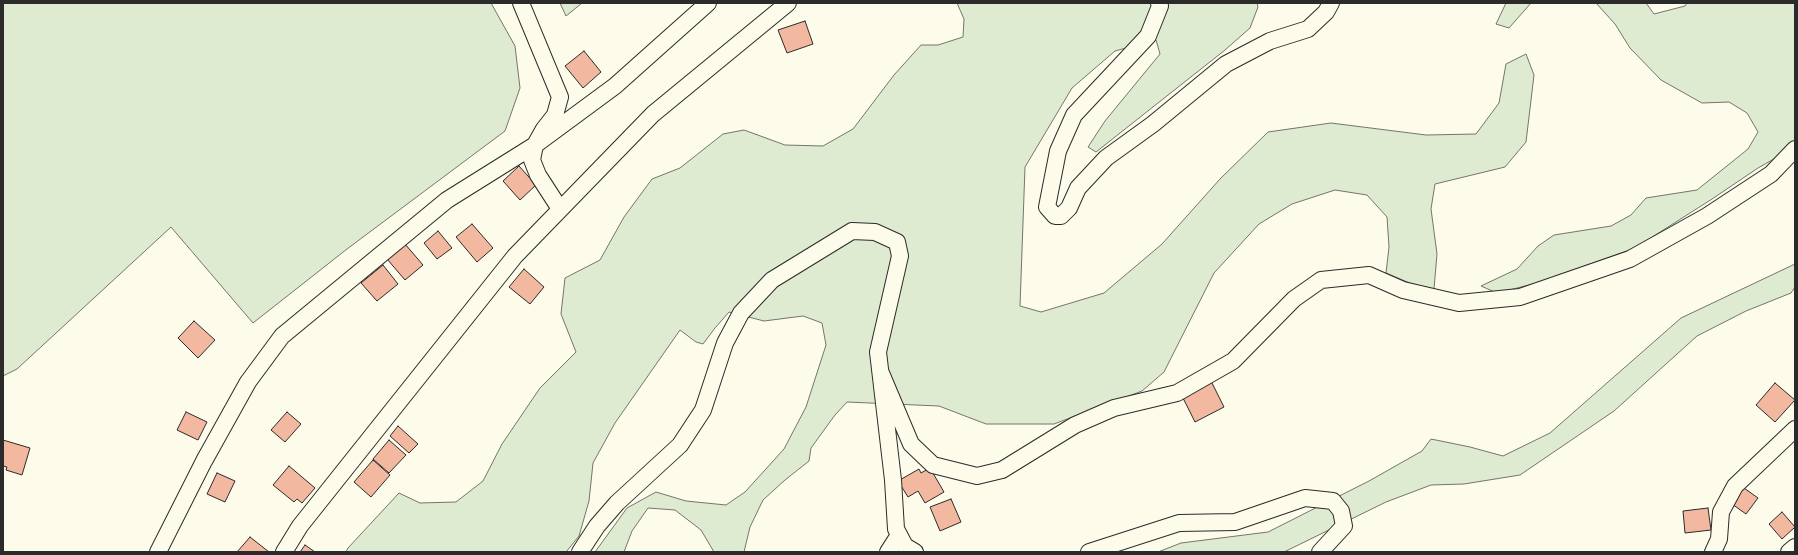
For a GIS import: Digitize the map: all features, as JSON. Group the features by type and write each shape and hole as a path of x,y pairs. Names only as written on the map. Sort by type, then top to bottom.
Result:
{"street":[{"path":"521,3 560,97 555,115 544,129 535,145 532,160 538,174 560,209"},
{"path":"158,552 204,461 248,382 282,336 447,200 535,145 615,86 708,3"},
{"path":"284,552 300,526 515,256 653,114 788,3"},
{"path":"1159,3 1160,6 1148,36 1074,115 1058,151 1047,207 1055,216 1061,216 1069,208 1078,188 1106,158 1153,124 1226,64 1270,41 1308,29 1326,12 1331,3"},
{"path":"881,373 911,444 933,466 977,476 1002,470 1075,426 1114,408 1177,393 1233,361 1294,298 1321,280 1369,275 1403,290 1459,303 1520,297 1630,259 1707,216 1771,174 1795,149"},
{"path":"580,552 597,526 617,503 680,445 703,410 725,343 742,313 772,280 852,231 875,232 897,242 900,256 878,352 893,480 896,530 904,546 914,552"},
{"path":"1713,552 1719,539 1721,512 1735,486 1795,429"},
{"path":"1089,552 1179,523 1235,522 1305,498 1333,502 1341,511 1344,526 1320,552"},
{"path":"888,552 899,535"},
{"path":"1789,552 1795,547"}],"green space":[{"path":"3,3 491,3 515,46 520,88 505,131 347,249 253,323 171,227 17,369 3,376"},
{"path":"560,3 582,3 566,16"},
{"path":"957,3 1257,3 1258,7 1250,28 1225,50 1096,152 1088,147 1105,121 1160,54 1156,40 1115,51 1072,88 1025,167 1020,306 1041,312 1104,293 1162,244 1220,179 1268,132 1331,123 1426,135 1476,134 1499,103 1506,64 1526,54 1534,75 1526,142 1505,167 1435,184 1431,209 1437,254 1434,289 1417,286 1386,273 1389,247 1387,217 1367,195 1335,190 1292,204 1259,224 1214,273 1164,372 1142,391 1054,424 986,424 939,406 847,402 835,415 811,448 809,461 763,500 750,527 744,552 714,552 701,530 675,510 648,508 632,531 624,552 595,552 627,508 656,492 686,501 726,505 745,492 784,449 806,407 826,345 822,323 803,316 764,321 729,312 703,344 696,342 680,330 615,423 593,463 589,501 579,536 566,552 346,552 399,493 420,503 456,502 483,481 502,444 540,388 576,352 561,314 565,278 600,260 624,217 652,179 680,168 723,134 744,130 785,145 823,146 853,129 894,75 921,45 938,45 963,37 964,19"},
{"path":"1506,3 1531,3 1509,28 1496,24"},
{"path":"1596,3 1646,3 1654,14 1685,6 1687,3 1795,3 1795,147 1758,168 1635,248 1537,283 1497,293 1481,286 1517,269 1538,246 1554,235 1611,226 1631,215 1646,198 1697,190 1748,149 1758,132 1747,113 1729,102 1702,103 1661,80 1630,48 1615,24"},
{"path":"1795,264 1795,287 1791,293 1746,311 1697,336 1614,411 1520,475 1464,484 1431,485 1386,502 1284,552 1158,552 1181,543 1268,532 1369,481 1422,451 1431,439 1503,456 1550,433 1681,318"}],"building":[{"path":"805,21 813,44 787,53 778,30"},
{"path":"584,51 601,72 583,88 565,66"},
{"path":"519,166 536,185 520,200 503,181"},
{"path":"472,224 493,248 477,262 456,237"},
{"path":"438,231 452,248 437,259 424,243"},
{"path":"405,244 423,265 405,280 387,259"},
{"path":"383,265 398,284 377,301 361,283"},
{"path":"524,269 544,287 530,304 509,287"},
{"path":"194,321 215,340 198,358 178,338"},
{"path":"1211,381 1224,407 1195,422 1182,396"},
{"path":"1775,383 1795,400 1775,422 1756,405"},
{"path":"186,412 207,422 198,440 177,430"},
{"path":"287,412 301,424 285,442 271,430"},
{"path":"398,426 418,444 409,453 390,436"},
{"path":"3,440 30,448 22,475 6,470 7,467 3,466"},
{"path":"389,440 406,455 389,473 373,459"},
{"path":"373,460 390,475 371,497 354,482"},
{"path":"289,466 315,488 302,503 297,499 294,502 273,485"},
{"path":"930,468 944,492 925,503 918,491 908,497 898,481 919,469 921,473"},
{"path":"217,473 235,481 225,502 207,494"},
{"path":"1744,488 1758,498 1746,514 1732,504"},
{"path":"951,499 961,522 940,531 930,507"},
{"path":"1708,508 1711,530 1685,533 1683,511"},
{"path":"1782,512 1795,527 1782,539 1769,524"},
{"path":"250,537 269,552 237,552"},
{"path":"305,545 315,552 300,552"}]}
